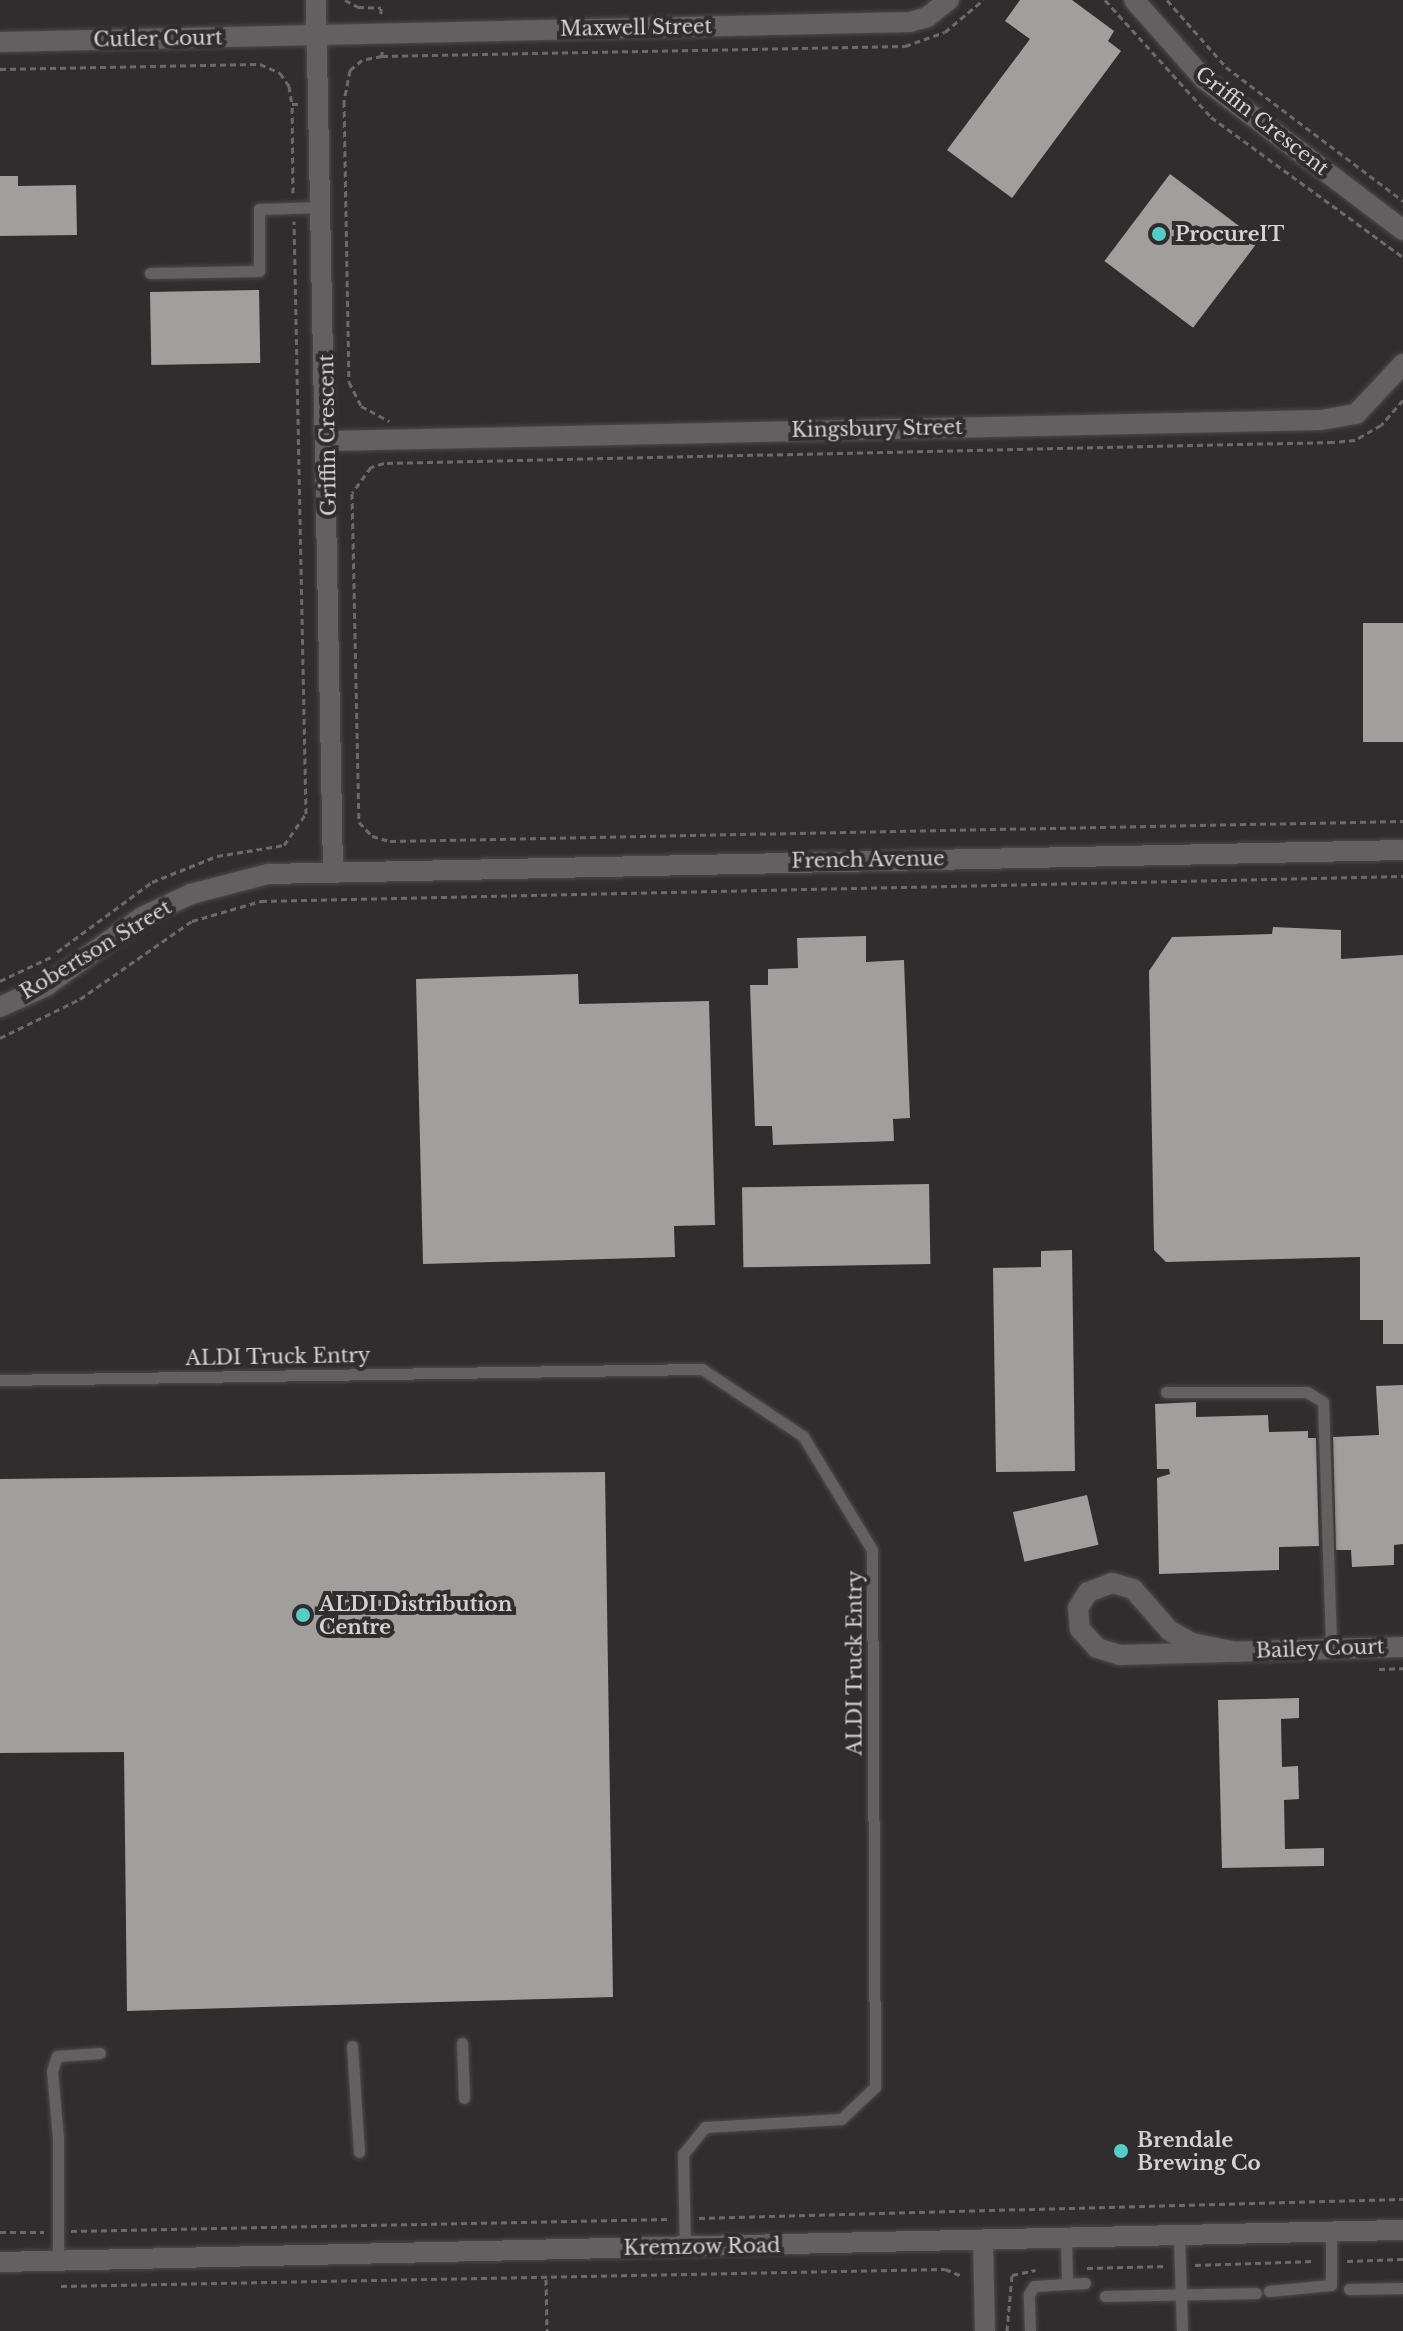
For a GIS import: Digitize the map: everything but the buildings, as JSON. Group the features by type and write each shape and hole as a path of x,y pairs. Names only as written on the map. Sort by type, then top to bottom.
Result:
{"street":[{"name":"Griffin Crescent","path":"316,0 328,441 333,870"},
{"name":"Maxwell Street","path":"317,37 910,22 949,0"},
{"name":"Griffin Crescent","path":"1134,0 1204,79 1403,230"},
{"name":"Cutler Court","path":"0,42 317,37"},
{"name":"Kingsbury Street","path":"328,441 1321,420 1356,414 1403,364"},
{"name":"French Avenue","path":"333,870 1403,850"},
{"name":"Robertson Street","path":"0,1007 46,986 142,917 191,894 268,874 333,870"},
{"name":"Bailey Court","path":"1237,1652 1192,1643 1169,1630 1133,1589 1112,1583 1088,1592 1078,1608 1080,1629 1097,1648 1120,1655 1237,1652 1403,1647"},
{"name":"Kremzow Road","path":"0,2262 1403,2230"},
{"path":"983,2241 985,2331"}],"lane":[{"path":"150,273 259,271 259,209 322,207"},
{"name":"ALDI Truck Entry","path":"0,1380 702,1369 803,1436 872,1550 875,2087 841,2119 705,2127 683,2154 685,2247"},
{"path":"1166,1392 1307,1392 1323,1402 1331,1649"},
{"path":"462,2043 464,2098"},
{"path":"352,2046 359,2152"},
{"path":"58,2261 52,2071 57,2056 100,2053"},
{"path":"1269,2291 1331,2285 1331,2232"},
{"path":"1179,2236 1182,2331"},
{"path":"1066,2238 1067,2283"},
{"path":"1030,2331 1030,2290 1085,2283"},
{"path":"1349,2289 1403,2288"},
{"path":"1105,2296 1256,2293"}],"path":[{"path":"345,0 358,7 381,8 381,17"},
{"path":"1105,0 1211,117 1403,257"},
{"path":"1167,0 1226,67 1403,201"},
{"path":"382,56 362,60 350,70 344,101 349,382 361,406 389,421"},
{"path":"0,69 260,64 280,73 289,86 294,104 303,822 310,822"},
{"path":"338,102 344,101"},
{"path":"1403,400 1381,425 1355,440 1333,442 371,467 352,493 356,821 372,836 390,841 1403,821"},
{"path":"0,1038 80,999 192,921 261,901 1403,876"},
{"path":"0,2232 683,2219 1403,2199"},
{"path":"61,2286 945,2269 960,2275"},
{"path":"546,2278 547,2331"}],"place":[{"name":"ProcureIT","path":"1159,234"},
{"name":"ALDI Distribution Centre","path":"303,1615"},
{"name":"Brendale Brewing Co","path":"1121,2151"}]}
